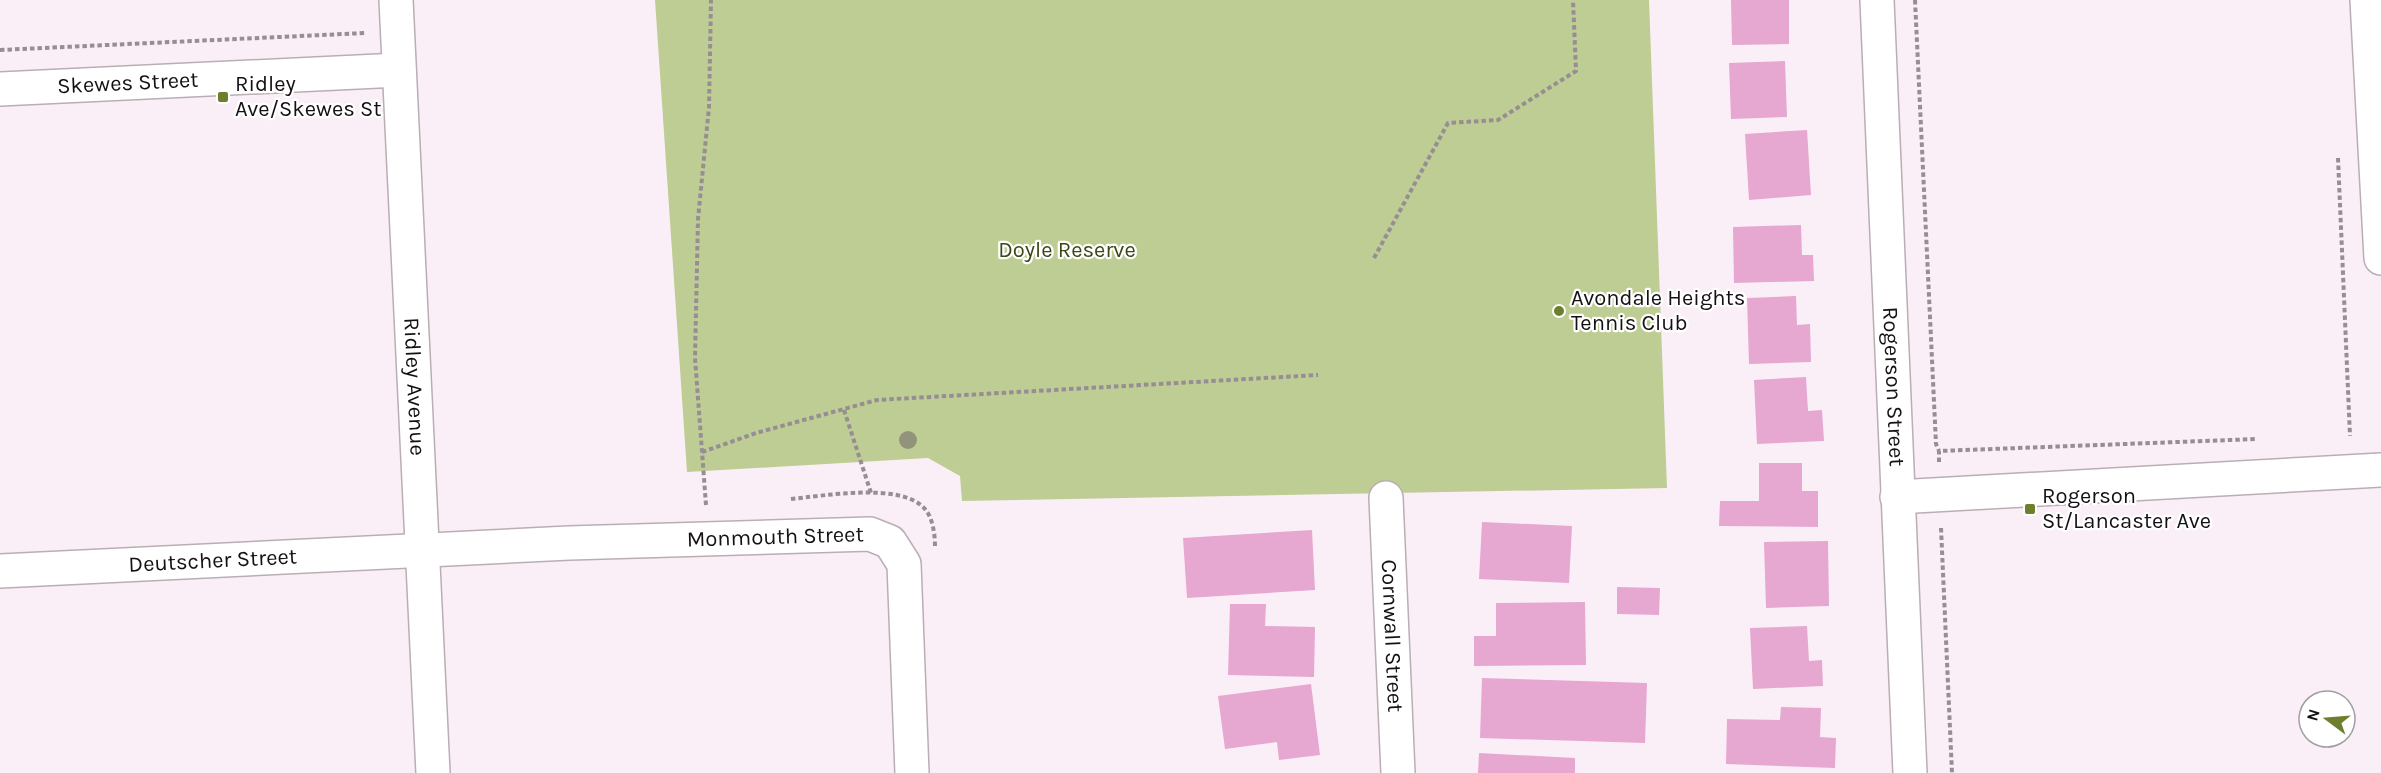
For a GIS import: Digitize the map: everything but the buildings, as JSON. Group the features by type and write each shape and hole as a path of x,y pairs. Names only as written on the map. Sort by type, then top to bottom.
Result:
{"street":[{"name":"Ridley Avenue","path":"396,0 383,71 424,550 433,773"},
{"name":"Rogerson Street","path":"1877,0 1910,773"},
{"path":"2367,0 2381,258"},
{"name":"Skewes Street","path":"0,89 383,71"},
{"path":"1897,497 2381,470"},
{"name":"Cornwall Street","path":"1386,498 1398,773"},
{"name":"Monmouth Street","path":"424,550 850,533 870,534 890,542 904,564 912,773"},
{"name":"Deutscher Street","path":"0,571 424,550"}],"path":[{"path":"706,506 695,346 698,219 709,107 711,0"},
{"path":"1374,258 1448,123 1498,120 1576,71 1573,0"},
{"path":"1915,0 1936,444 1939,451"},
{"path":"365,21 366,33 383,71"},
{"path":"0,50 366,33"},
{"path":"2338,153 2350,436"},
{"path":"702,452 756,433 877,400 1318,375"},
{"path":"844,410 871,493"},
{"path":"1941,526 1952,773"}],"green space":[{"name":"Doyle Reserve","path":"655,0 1649,0 1667,488 962,501 960,476 928,458 687,472"}],"place":[{"name":"Ridley Ave/Skewes St","path":"223,97"},
{"name":"Avondale Heights Tennis Club","path":"1559,311"},
{"name":"Rogerson St/Lancaster Ave","path":"2030,509"}]}
